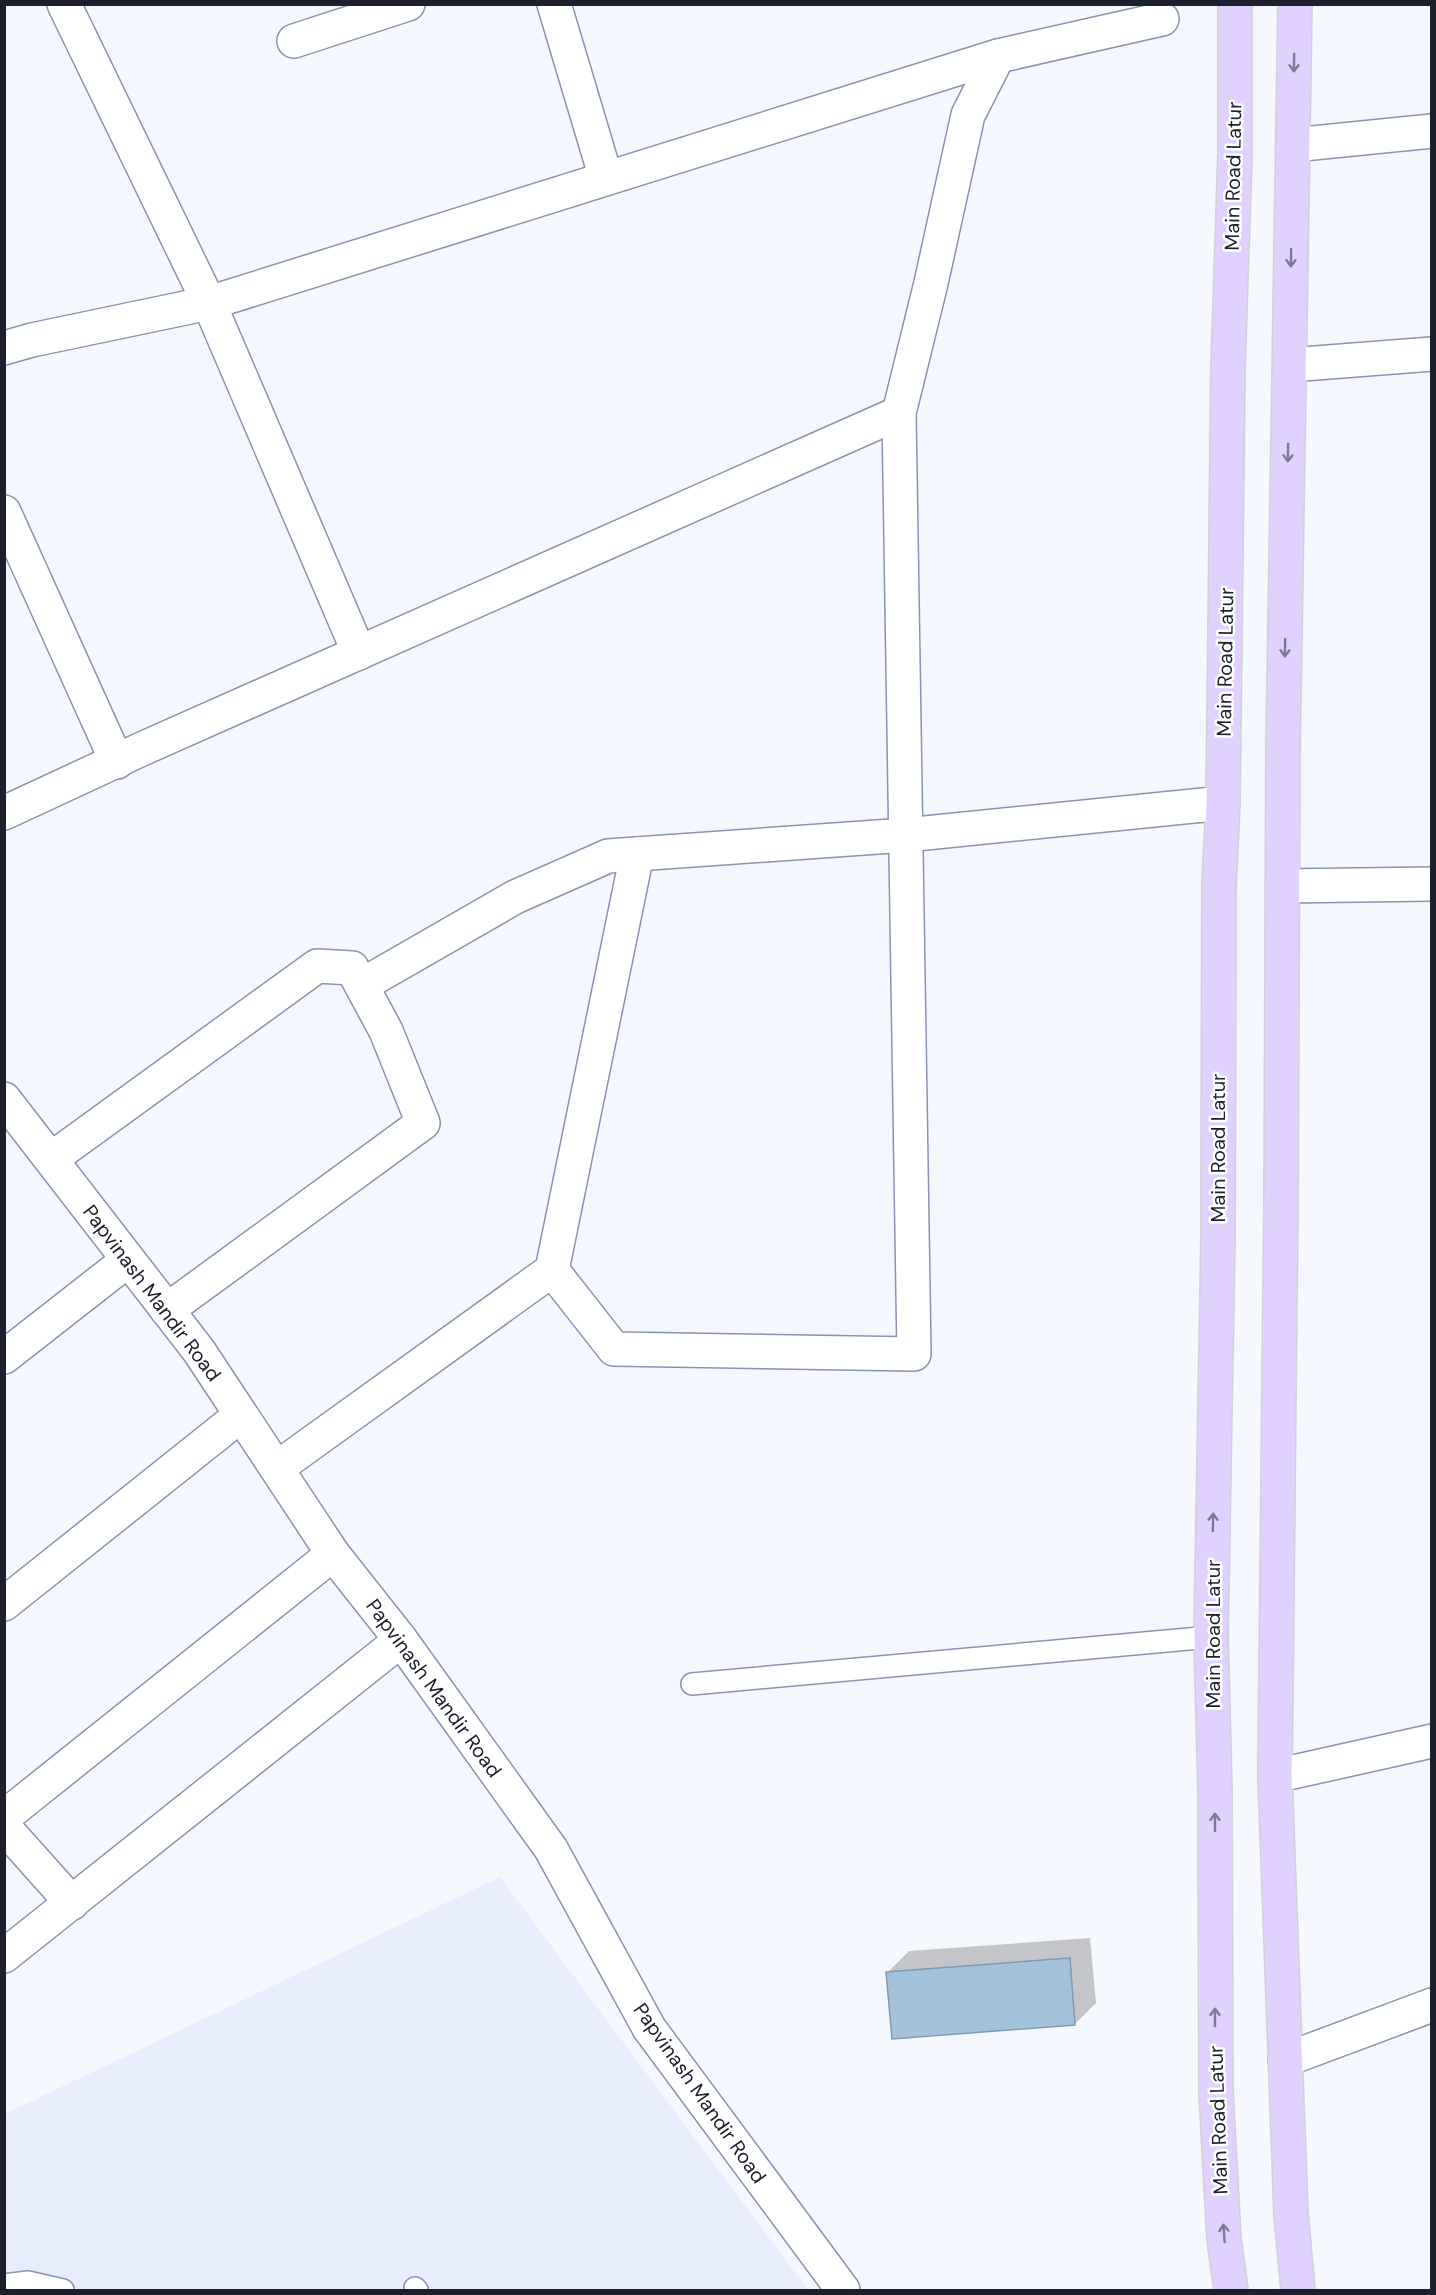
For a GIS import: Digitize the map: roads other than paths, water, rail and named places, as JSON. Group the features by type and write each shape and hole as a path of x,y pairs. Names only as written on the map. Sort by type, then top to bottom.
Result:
{"main road":[{"name":"Main Road Latur","path":"1231,2290 1224,2239 1216,2093 1215,1789 1211,1637 1218,1236 1219,886 1223,803 1228,367 1235,154 1235,4"},
{"path":"1295,4 1283,886 1275,1776 1291,2214 1298,2290"}],"street":[{"path":"64,4 209,303 358,653"},
{"path":"294,41 408,4"},
{"path":"554,4 606,178"},
{"path":"4,348 32,340 209,303 998,56 1162,19"},
{"path":"552,1270 614,1349 914,1354 899,413 931,283 968,115 998,56"},
{"path":"1293,145 1431,131"},
{"path":"1290,365 1431,354"},
{"path":"4,813 899,413"},
{"path":"4,512 117,762"},
{"path":"362,985 515,897 608,856 906,835 1223,803"},
{"path":"277,1468 552,1270 637,854"},
{"path":"1283,886 1431,884"},
{"path":"51,1159 317,966 352,968 386,1031 423,1123 167,1310"},
{"name":"Papvinash Mandir Road","path":"4,1099 199,1351 333,1554 401,1640 551,1849 649,2028 843,2290"},
{"path":"4,1357 128,1260"},
{"path":"4,1604 241,1415"},
{"path":"4,1817 333,1554"},
{"path":"4,1956 401,1640"},
{"path":"1275,1776 1431,1742"},
{"path":"4,1827 72,1903"},
{"path":"1285,2060 1431,2005"}],"lane":[{"path":"692,1684 1211,1637"},
{"path":"4,2285 28,2282 63,2290"}]}
